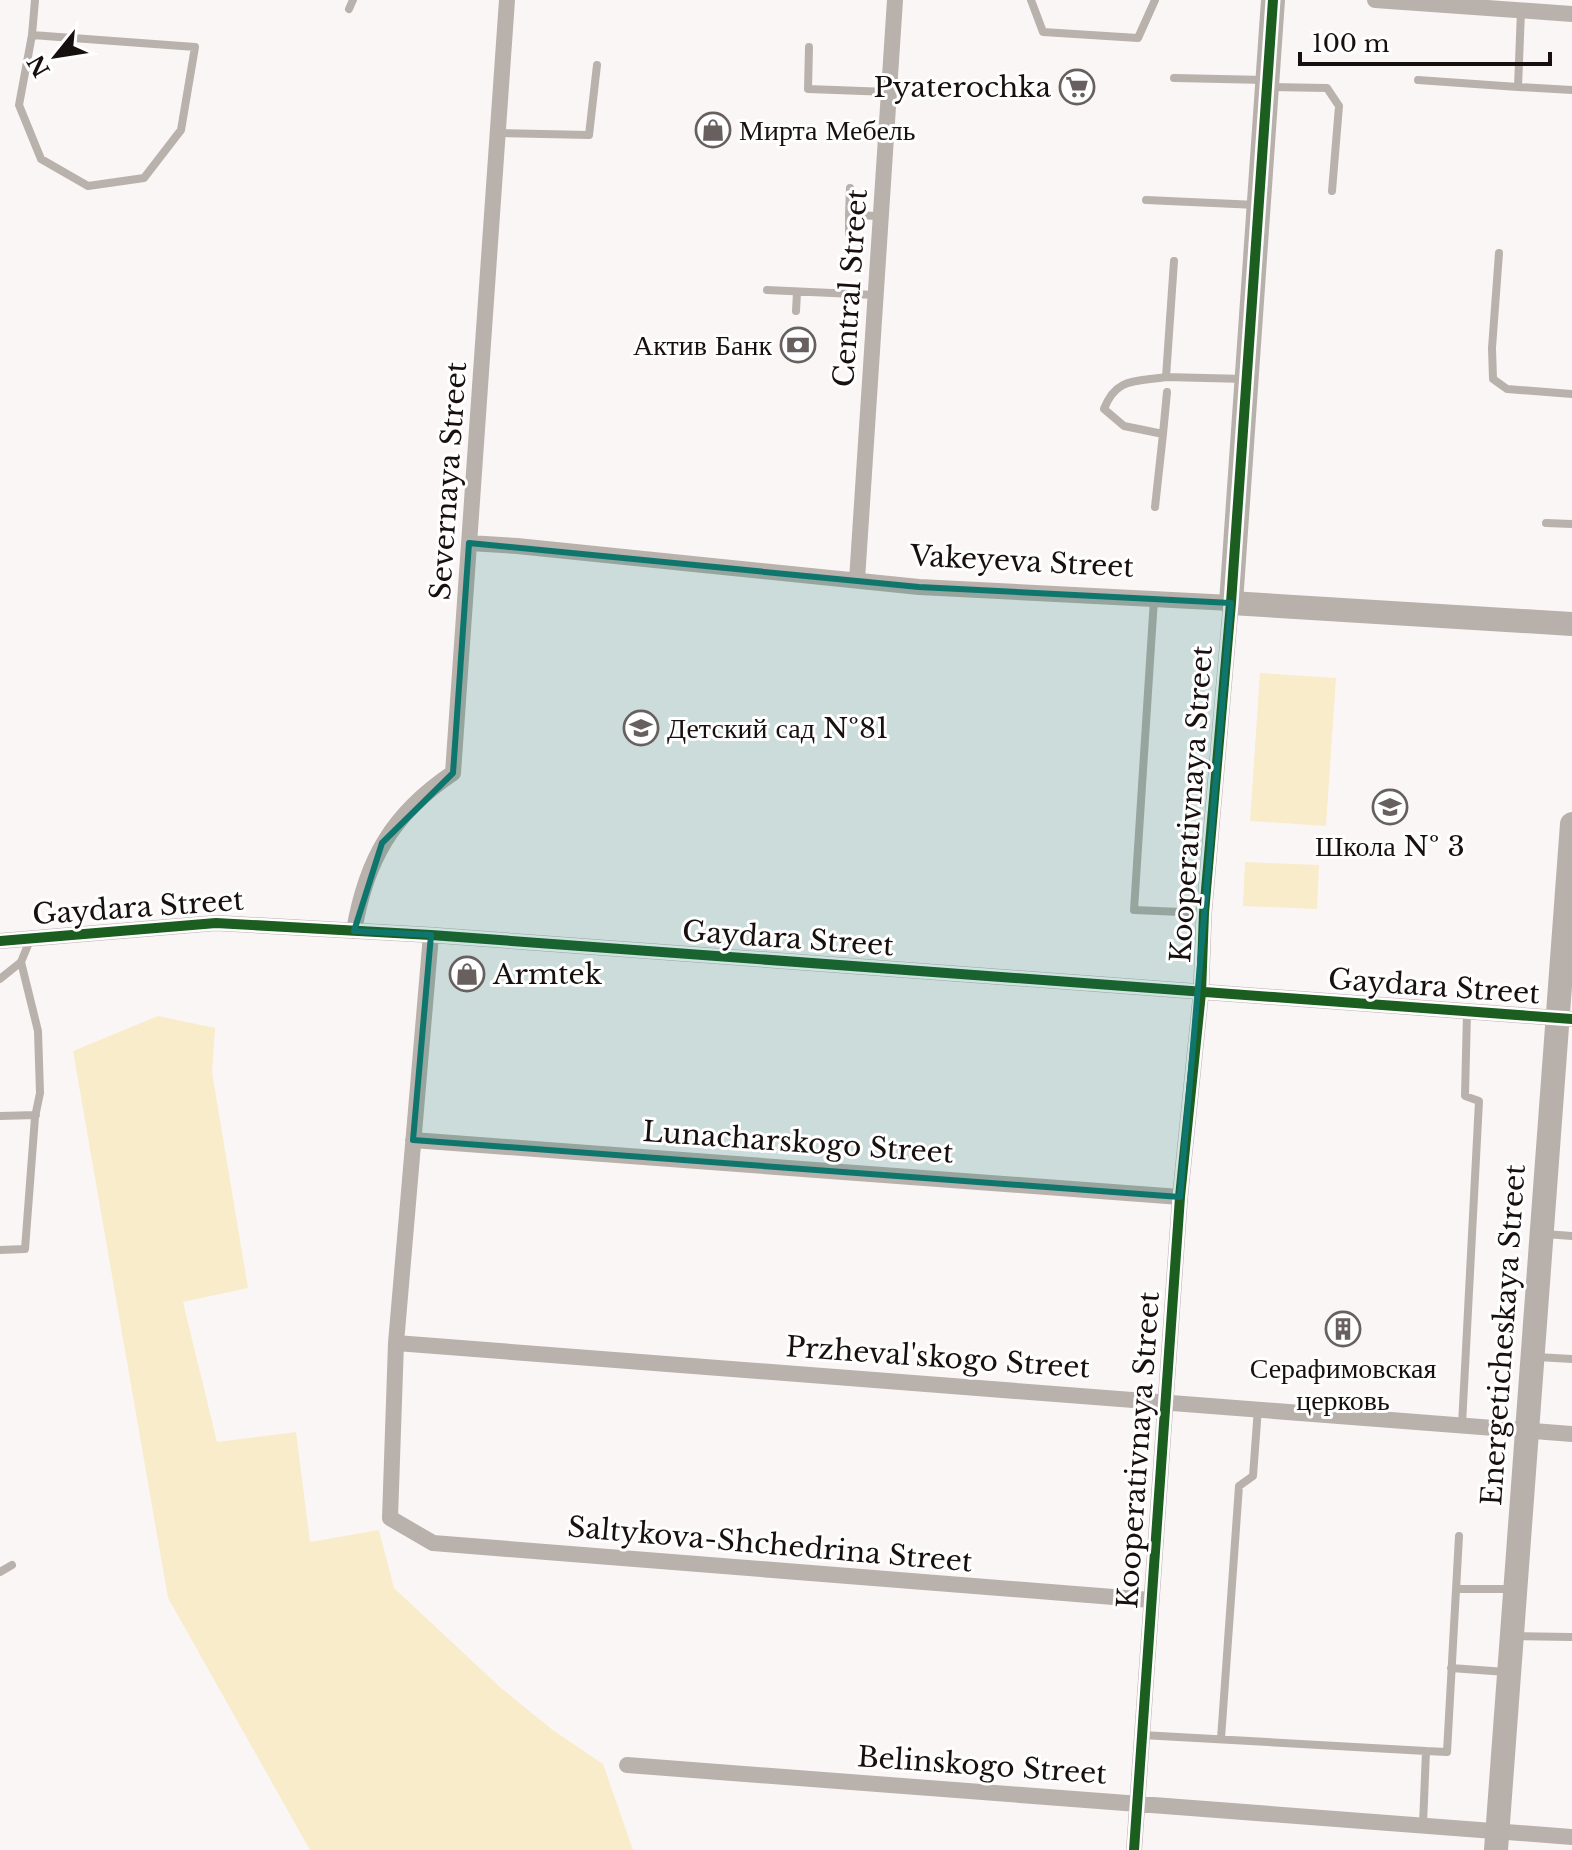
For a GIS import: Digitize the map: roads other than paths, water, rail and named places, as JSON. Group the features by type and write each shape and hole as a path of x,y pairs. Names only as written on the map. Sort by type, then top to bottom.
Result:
{"street":[{"name":"Severnaya Street","path":"354,931 364,883 382,843 431,788 453,773 507,0"},
{"name":"Central Street","path":"857,580 895,0"},
{"name":"Kooperativnaya Street","path":"1134,1850 1180,1197 1201,993 1204,913 1231,603 1273,0"},
{"path":"1375,0 1572,14"},
{"name":"Vakeyeva Street","path":"469,543 919,587 1572,624"},
{"name":"Energeticheskaya Street","path":"1497,1841 1541,1234 1564,1019 1572,824"},
{"name":"Gaydara Street","path":"0,941 216,923 431,935 1564,1019"},
{"path":"396,1343 431,935"},
{"name":"Lunacharskogo Street","path":"413,1140 1180,1197"},
{"name":"Przheval'skogo Street","path":"396,1343 1572,1434"},
{"name":"Saltykova-Shchedrina Street","path":"396,1343 390,1518 433,1543 1151,1600"},
{"name":"Belinskogo Street","path":"627,1765 1423,1826 1497,1841 1572,1837"}],"lane":[{"path":"32,35 195,47 181,130 144,178 88,186 41,159 19,105 35,0"},
{"path":"1031,0 1043,32 1138,38 1155,0"},
{"path":"1518,87 1521,11"},
{"path":"809,47 808,89 889,92"},
{"path":"498,133 589,135 597,65"},
{"path":"1174,78 1327,88 1339,106 1332,191"},
{"path":"1418,80 1572,90"},
{"path":"849,233 850,188"},
{"path":"1146,200 1258,205"},
{"path":"849,215 880,216"},
{"path":"1499,253 1492,348 1493,379 1507,389 1572,394"},
{"path":"1166,377 1174,261"},
{"path":"767,290 875,295"},
{"path":"796,311 797,292"},
{"path":"1163,434 1124,426 1104,409 1110,392 1121,385 1166,377 1246,379"},
{"path":"1155,507 1167,392"},
{"path":"1546,523 1572,524"},
{"path":"1154,599 1134,910 1204,913"},
{"path":"0,979 21,962 30,940"},
{"path":"0,1250 25,1249 40,1093 38,1031 21,962"},
{"path":"1462,1426 1479,1101 1465,1096 1467,1012"},
{"path":"0,1116 36,1115"},
{"path":"1541,1234 1572,1236"},
{"path":"1532,1356 1572,1359"},
{"path":"1221,1739 1239,1486 1253,1476 1258,1408"},
{"path":"1142,1735 1447,1752 1459,1536"},
{"path":"0,1572 12,1565"},
{"path":"1456,1589 1515,1589"},
{"path":"1512,1636 1572,1637"},
{"path":"1451,1668 1509,1672"},
{"path":"1423,1826 1426,1751"}],"place":[{"name":"Pyaterochka","path":"1077,87"},
{"name":"Мирта Мебель","path":"713,130"},
{"name":"Актив Банк","path":"798,345"},
{"name":"Детский сад №81","path":"641,728"},
{"name":"Школа № 3","path":"1390,807"},
{"name":"Armtek","path":"467,974"},
{"name":"Серафимовская церковь","path":"1343,1329"}]}
